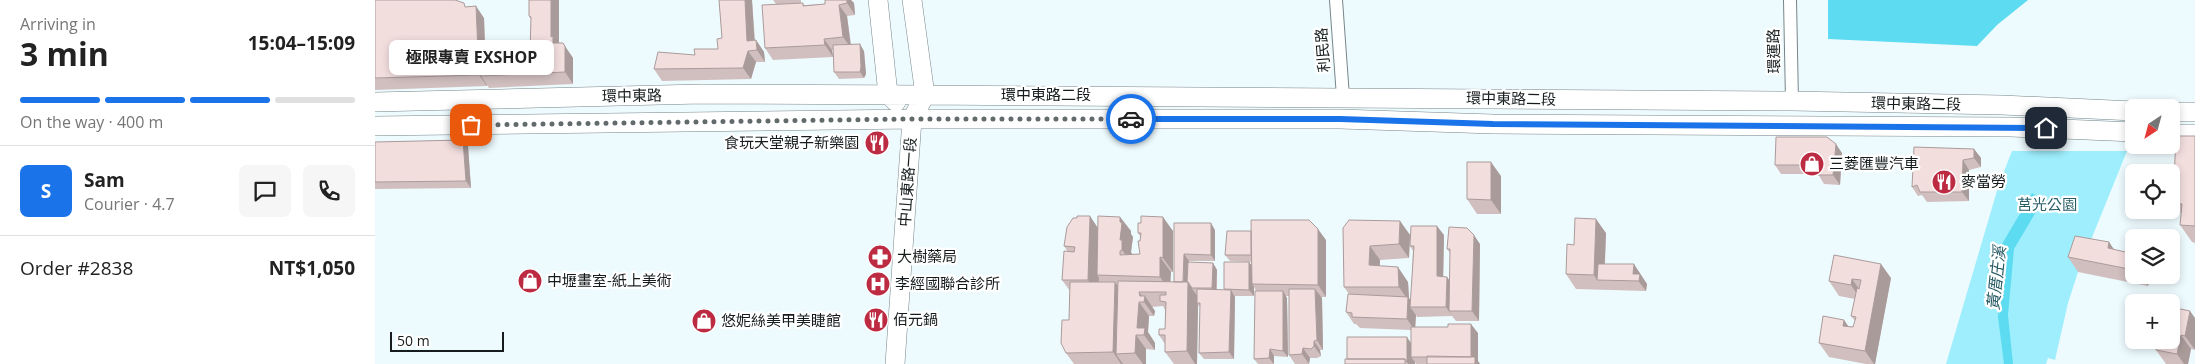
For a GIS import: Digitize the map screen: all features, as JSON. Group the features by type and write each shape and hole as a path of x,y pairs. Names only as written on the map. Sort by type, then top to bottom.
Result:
{"street":[{"path":"878,0 889,94 912,119 925,94 911,0"},
{"name":"利民路","path":"1336,0 1343,97"},
{"name":"環運路","path":"1789,0 1792,101"},
{"name":"環中東路","path":"375,102 701,94 889,94"},
{"name":"環中東路二段","path":"889,94 1792,101 2125,110"},
{"path":"2180,112 2195,112"},
{"name":"環中東路二段","path":"912,119 1340,119 1493,124 2011,127 2125,132"},
{"name":"環中東路","path":"375,126 912,119"},
{"name":"中山東路一段","path":"895,364 912,119"},
{"path":"2180,134 2195,134"}],"green space":[{"name":"莒光公園","path":"2012,151 2125,151 2126,154 2078,272 2068,303 2055,360 2048,358 2046,364 1946,364 1999,184"}],"shaded area":[{"path":"1828,0 2028,0 1997,25 1977,46 1828,39"},
{"path":"2032,193 2043,200 2014,249 2008,315 2013,364 2004,364 1998,317 2002,244"}],"building":[{"path":"375,0 455,0 464,3 465,7 476,6 479,75 375,78"},
{"path":"529,0 551,0 551,37 553,36 553,43 563,43 565,46 565,72 481,76 479,46 490,44 490,51 519,50 519,52 530,52 531,17 529,16"},
{"path":"719,0 745,0 747,41 756,40 757,50 748,51 743,68 654,69 658,52 695,55 694,49 718,49 717,39 722,38"},
{"path":"825,0 847,0 847,3 839,5 843,37 824,39 825,45 765,48 762,5 803,3 803,6 825,4"},
{"path":"860,44 860,72 834,72 833,45"},
{"path":"2180,136 2195,136 2195,226 2180,225 2182,204 2180,204 2180,164 2175,164 2175,154 2180,154"},
{"name":"三菱匯豐汽車","path":"1776,137 1827,137 1836,144 1833,175 1818,175 1819,165 1775,165"},
{"path":"463,140 466,181 375,182 375,142"},
{"name":"麥當勞","path":"1914,147 1974,149 1974,158 1963,160 1962,192 1920,192 1917,185 1912,187"},
{"path":"1467,162 1491,162 1491,200 1467,199"},
{"path":"1077,216 1090,216 1088,280 1062,280 1064,251 1074,252 1075,247 1064,246 1067,227 1073,218 1077,218"},
{"path":"1098,216 1120,217 1120,222 1122,223 1120,240 1122,240 1122,250 1120,255 1140,254 1138,241 1140,241 1141,233 1138,233 1138,223 1141,223 1141,216 1163,217 1163,258 1160,257 1160,277 1097,275"},
{"path":"1575,218 1596,219 1594,275 1566,274 1567,244 1574,245"},
{"path":"1251,220 1309,220 1318,229 1318,285 1252,284"},
{"path":"1349,220 1400,221 1399,244 1370,246 1369,265 1398,267 1399,287 1344,287 1343,228"},
{"path":"1174,223 1211,223 1211,255 1184,254 1183,282 1174,282"},
{"path":"1411,226 1437,226 1437,276 1447,277 1446,307 1410,307 1414,246 1410,246"},
{"path":"1449,227 1467,228 1474,235 1472,311 1449,311 1450,249 1447,249"},
{"path":"1227,231 1251,231 1251,255 1225,255"},
{"path":"2075,236 2109,242 2108,248 2125,252 2125,268 2068,257"},
{"path":"1834,255 1881,264 1865,351 1819,343 1823,316 1844,320 1843,326 1853,327 1856,317 1851,316 1857,288 1859,289 1861,280 1852,279 1851,285 1829,281"},
{"path":"1188,262 1213,263 1212,288 1192,288 1187,282"},
{"path":"1224,262 1249,262 1249,290 1224,289"},
{"path":"1598,264 1634,264 1633,274 1640,274 1639,281 1597,280"},
{"path":"1118,281 1188,282 1187,351 1165,352 1165,335 1159,335 1159,329 1165,329 1166,302 1160,301 1160,295 1166,295 1166,292 1139,292 1140,296 1145,296 1144,302 1139,302 1137,328 1145,328 1144,335 1136,335 1135,353 1116,354"},
{"path":"1070,282 1115,282 1113,352 1066,353 1061,343 1062,320 1069,320"},
{"path":"1197,289 1231,290 1229,352 1199,353 1200,303 1197,303"},
{"path":"1289,289 1315,289 1317,340 1314,341 1314,346 1311,349 1303,348 1302,354 1289,355"},
{"path":"1255,291 1283,291 1283,351 1270,349 1269,358 1254,359"},
{"path":"1348,294 1408,297 1407,319 1352,317 1352,313 1346,312"},
{"path":"2180,309 2190,311 2185,336 2181,335 2180,340"},
{"path":"1448,324 1471,324 1471,357 1411,357 1411,327 1448,327"},
{"path":"1347,337 1407,337 1407,362 1405,359 1347,359"},
{"path":"2156,349 2178,349 2177,354"},
{"path":"1427,356 1475,357 1475,364 1427,364"},
{"path":"1345,359 1405,359 1405,364 1345,364"}],"way so far":[{"path":"471,125 912,119 1131,119"}],"place":[{"name":"極限專賣 EXSHOP","path":"471,125"},
{"name":"食玩天堂親子新樂園","path":"877,143"},
{"name":"三菱匯豐汽車","path":"1812,164"},
{"name":"麥當勞","path":"1944,182"},
{"name":"大樹藥局","path":"880,257"},
{"name":"中壢畫室-紙上美術","path":"530,281"},
{"name":"李經國聯合診所","path":"878,284"},
{"name":"佰元鍋","path":"876,320"},
{"name":"悠妮絲美甲美睫館","path":"704,321"}],"route":[{"path":"1131,119 1340,119 1493,124 2046,128"}],"water label":[{"name":"黃厝庄溪","path":"1996,278"}]}
